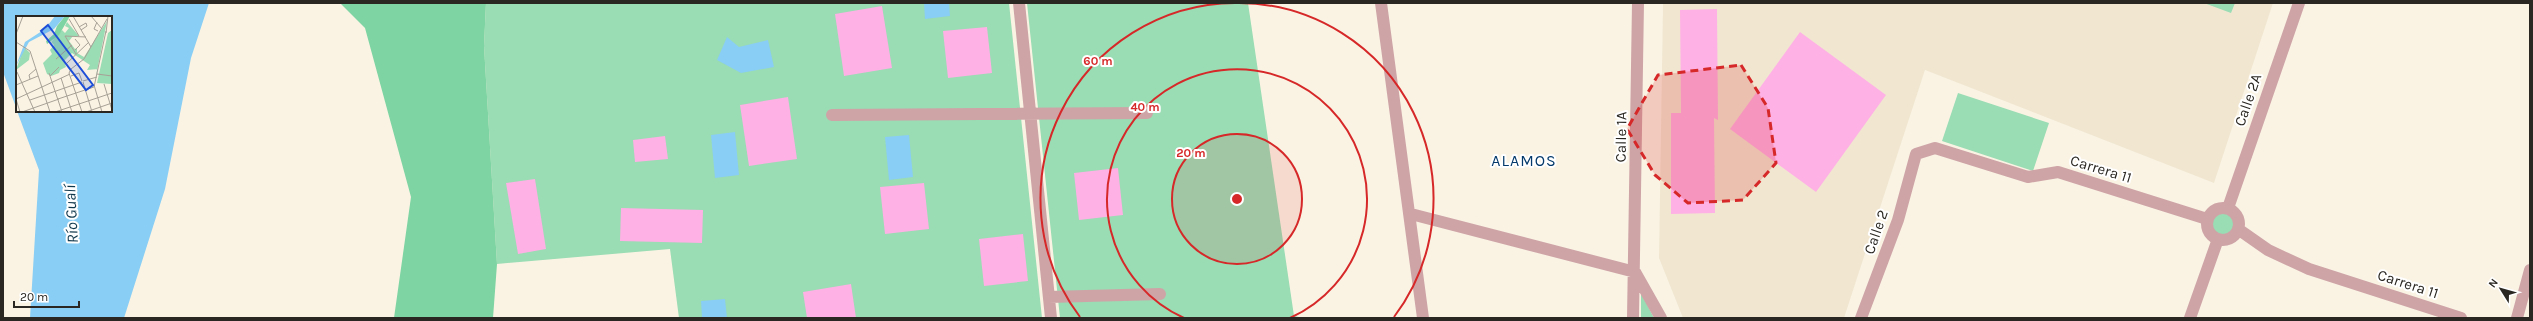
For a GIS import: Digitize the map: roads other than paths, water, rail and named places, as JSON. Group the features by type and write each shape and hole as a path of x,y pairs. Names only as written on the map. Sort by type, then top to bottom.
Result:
{"street":[{"path":"1019,3 1051,318"},
{"path":"1381,3 1411,214 1423,318"},
{"name":"Calle 1A","path":"1633,318 1632,290 1636,272 1638,3"},
{"name":"Calle 2A","path":"2228,208 2299,3"},
{"path":"832,115 1147,113"},
{"name":"Carrera 11","path":"1916,154 1935,148 2028,177 2058,172 2207,219"},
{"name":"Calle 2","path":"1861,318 1898,220 1916,154"},
{"path":"2228,208 2235,213 2238,221 2238,229 2234,236 2226,240 2218,239 2211,235 2207,228 2207,219 2216,210 2228,208"},
{"path":"1411,214 1636,272 1661,318"},
{"name":"Carrera 11","path":"2238,229 2268,250 2309,269 2461,318"},
{"path":"2190,318 2218,239"},
{"path":"2517,318 2530,270"},
{"path":"1049,298 1160,294"}],"water":[{"name":"Río Gualí","path":"3,3 209,3 191,58 165,189 124,318 30,318 39,170 17,112 112,112 112,16 16,16 16,107 3,72"},
{"path":"924,3 949,3 950,16 925,19"},
{"path":"727,37 739,47 768,40 774,67 741,73 717,60"},
{"path":"735,132 739,175 715,178 711,135"},
{"path":"909,135 913,177 889,180 885,137"},
{"path":"725,299 727,318 702,318 701,301"}],"district":[{"name":"ALAMOS","path":"1524,160"}]}
